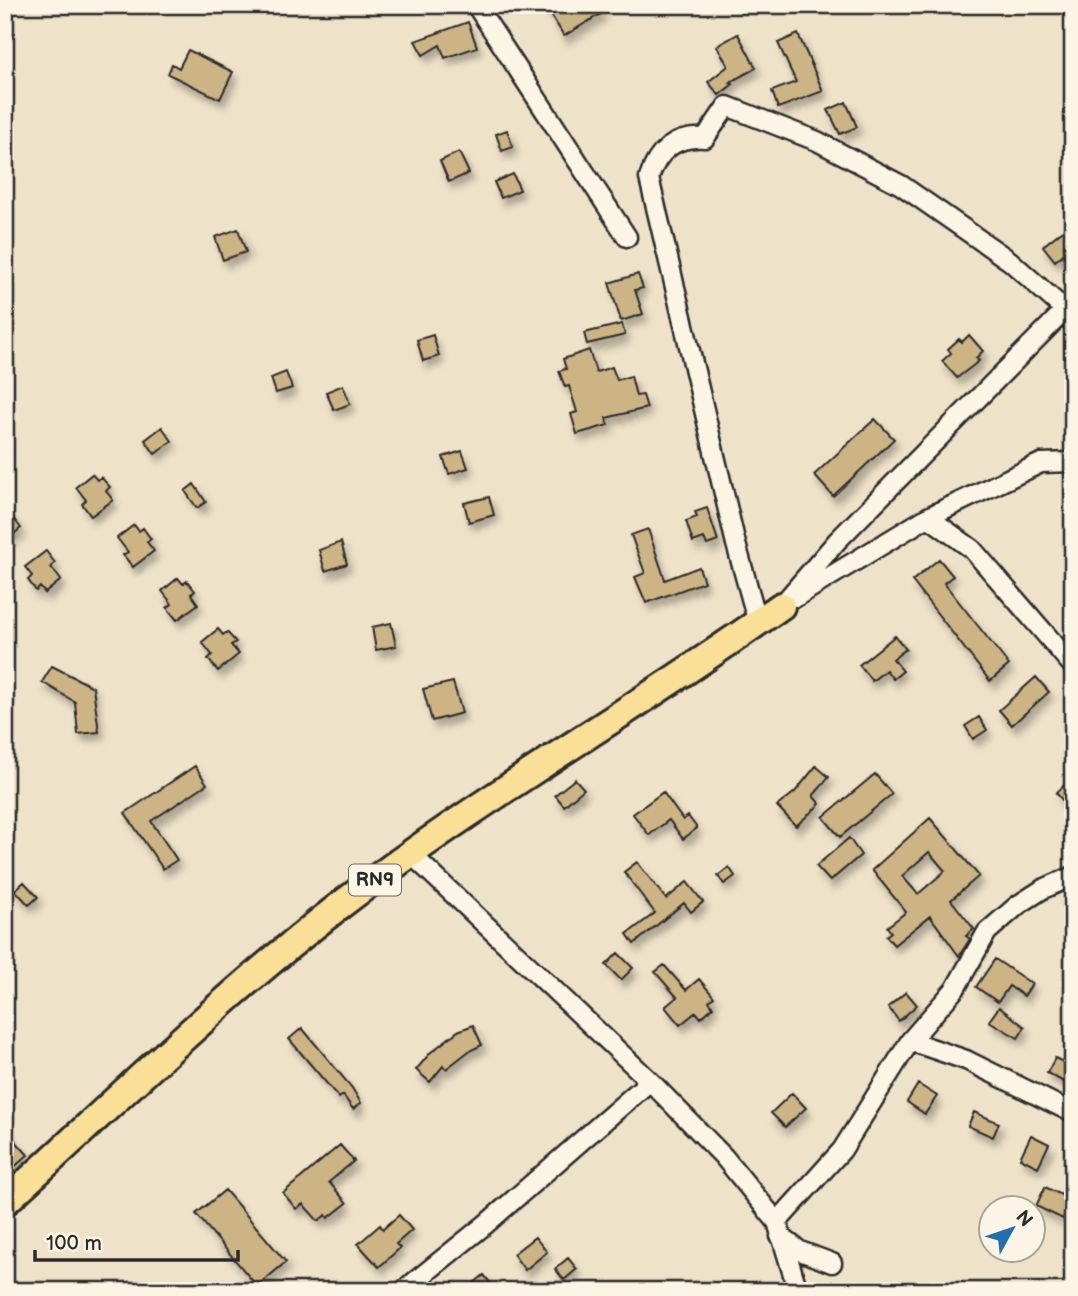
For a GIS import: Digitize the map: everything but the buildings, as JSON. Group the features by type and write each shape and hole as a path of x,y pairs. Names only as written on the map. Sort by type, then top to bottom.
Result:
{"highway":[{"name":"RN9","path":"5,1202 268,965 338,907 464,814 781,606"}],"street":[{"path":"476,5 627,237"},
{"path":"758,623 736,544 649,178 655,161 671,144 690,137 705,138 727,106 817,141 901,185 1010,261 1070,312 837,541 781,606"},
{"path":"781,606 928,517 1041,463 1073,462"},
{"path":"928,517 972,549 1073,666"},
{"path":"411,854 650,1082 724,1157 778,1229 800,1251 832,1263"},
{"path":"778,1229 842,1150 910,1041 955,989 987,932 1018,905 1043,889 1073,876"},
{"path":"910,1041 966,1060 1073,1113"},
{"path":"403,1291 486,1224 650,1082"},
{"path":"778,1229 798,1291"}]}
